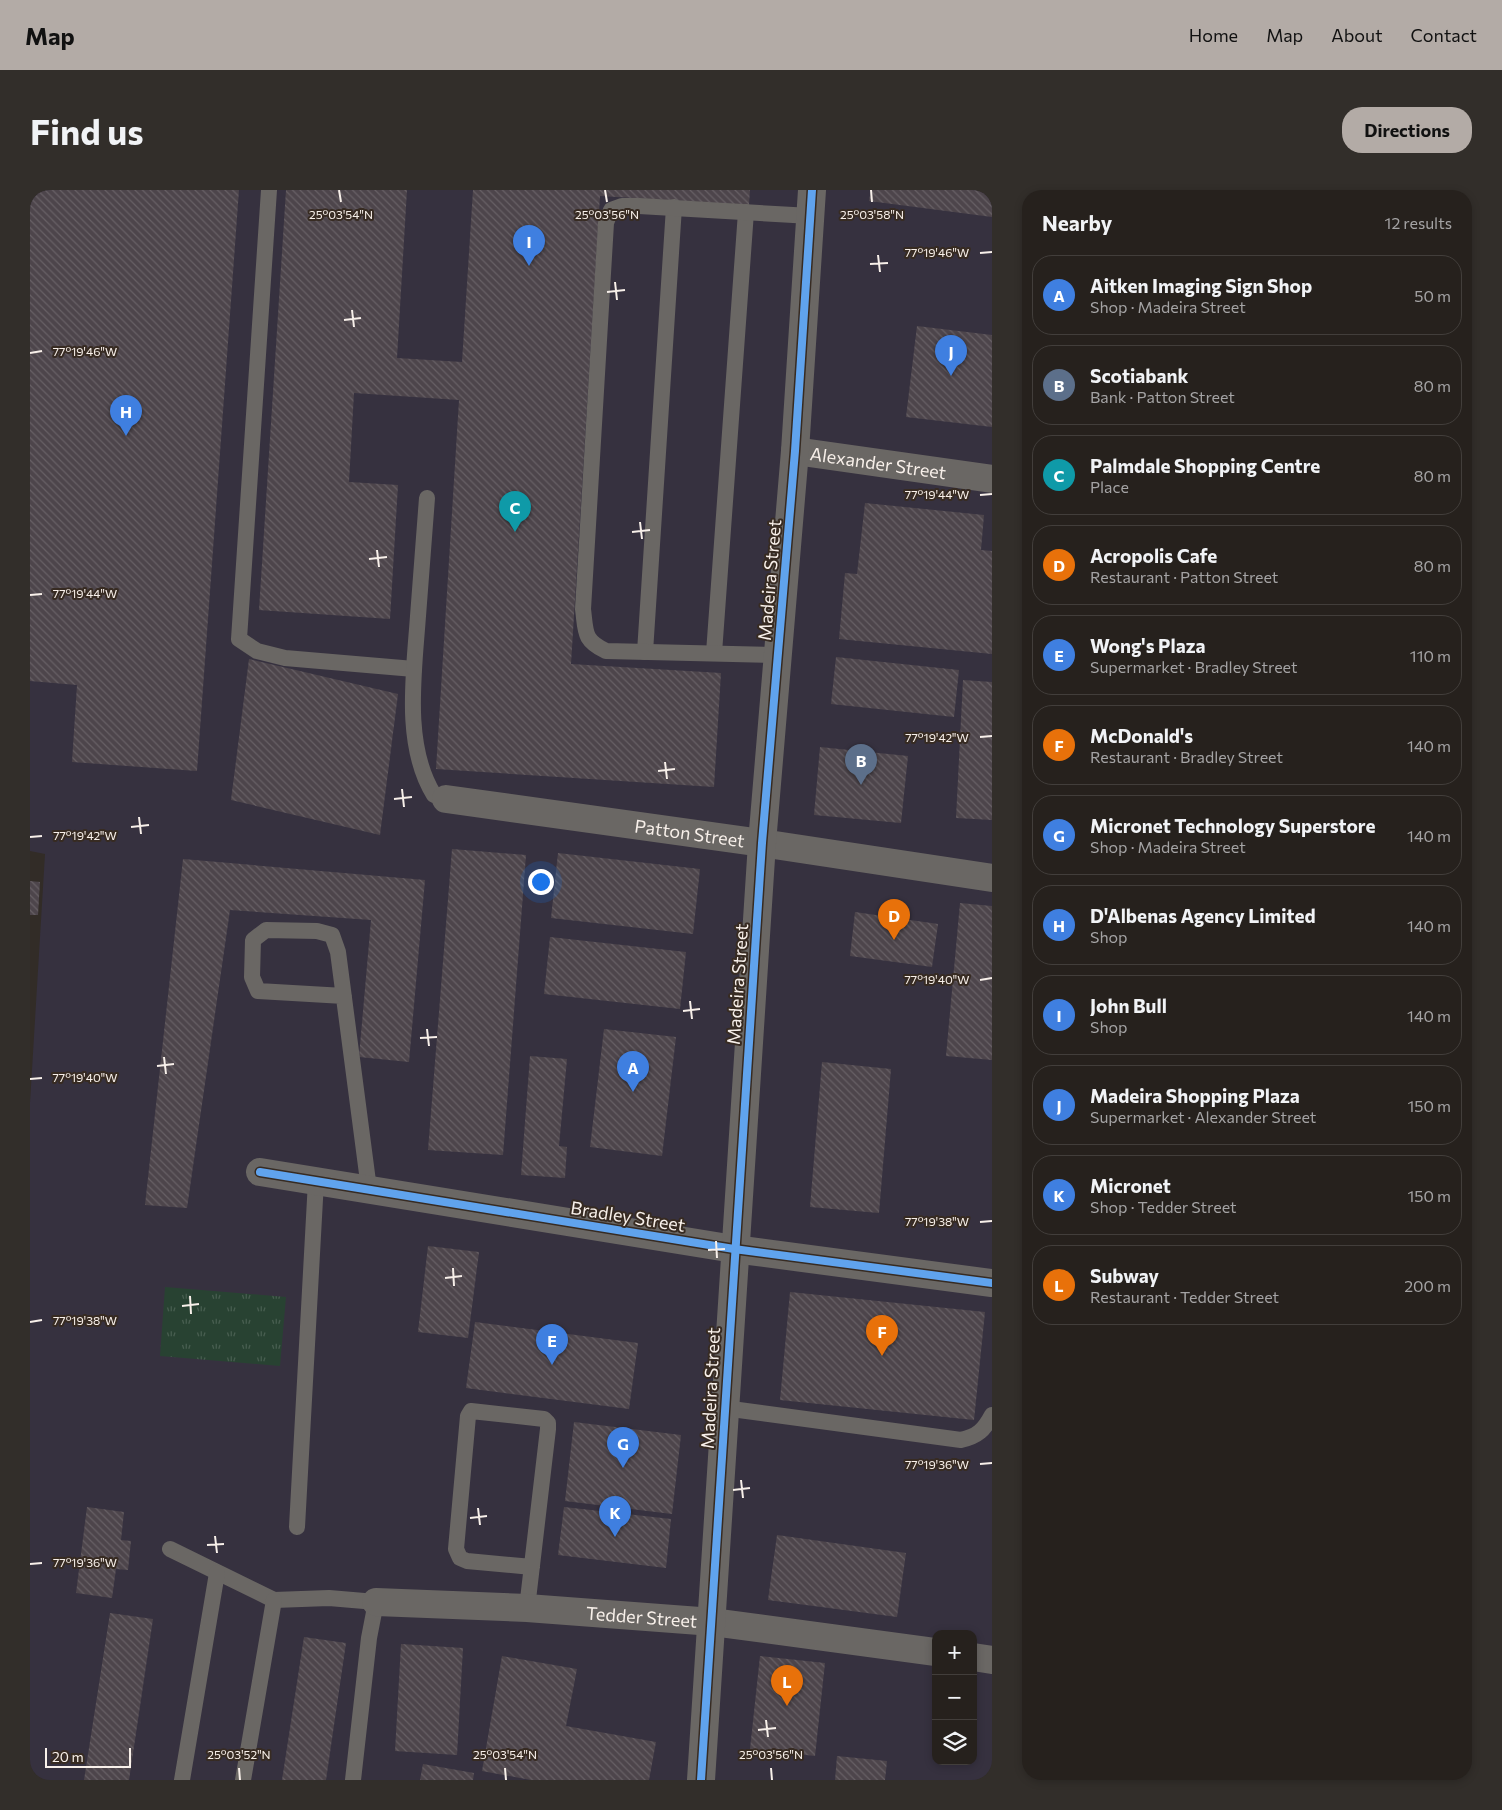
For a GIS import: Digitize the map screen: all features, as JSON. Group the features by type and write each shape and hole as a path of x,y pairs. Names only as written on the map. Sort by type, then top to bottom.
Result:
{"street":[{"name":"Madeira Street","path":"701,1780 713,1622 734,1249 762,843 795,451 812,203"},
{"name":"Alexander Street","path":"795,451 992,479"},
{"name":"Patton Street","path":"446,799 762,843 992,878"},
{"name":"Bradley Street","path":"260,1172 734,1249 992,1283"},
{"name":"Tedder Street","path":"376,1602 527,1608 713,1622 932,1651"},
{"path":"977,1658 992,1660"}],"lane":[{"path":"269,190 239,639 256,651 285,658 414,669"},
{"path":"778,654 606,651 592,644 586,633 583,609 606,222 611,210 622,206 674,207 746,212 812,203"},
{"path":"645,652 674,207"},
{"path":"714,653 746,212"},
{"path":"427,498 412,700 422,777 434,795 446,799"},
{"path":"344,996 258,991 252,977 253,940 266,930 317,931 332,936 338,952 344,996 369,1189"},
{"path":"297,1528 316,1181"},
{"path":"724,1408 961,1440 974,1437 985,1429 992,1415"},
{"path":"527,1608 532,1567 548,1423 544,1420 472,1411 468,1416 456,1549 460,1558 467,1562 532,1567"},
{"path":"170,1549 274,1600 329,1598 376,1602 369,1638 353,1780"},
{"path":"182,1780 218,1573"},
{"path":"243,1780 274,1600"}],"shaded area":[{"path":"30,190 992,190 992,1780 30,1780 30,1103 45,854 30,851"}],"green space":[{"path":"165,1287 286,1297 280,1366 160,1356"}],"building":[{"path":"30,190 239,190 197,771 72,762 77,685 30,681"},
{"path":"286,190 407,190 397,358 462,362 473,190 750,190 749,205 600,196 571,664 721,673 714,787 436,769 459,400 354,393 349,482 398,485 390,619 259,610"},
{"path":"871,190 992,190 992,217 869,201"},
{"path":"917,326 992,335 992,427 906,417"},
{"path":"865,503 984,515 981,550 992,551 992,654 839,639 845,573 857,574"},
{"path":"836,657 959,670 954,717 831,704"},
{"path":"249,659 398,694 380,835 231,800"},
{"path":"963,680 992,682 992,820 956,818"},
{"path":"820,747 908,756 901,823 814,815"},
{"path":"452,849 526,855 503,1155 428,1150"},
{"path":"558,853 700,869 693,934 551,918"},
{"path":"183,859 425,880 409,1062 359,1057 371,920 230,910 187,1208 145,1205"},
{"path":"30,881 40,882 38,915 30,915"},
{"path":"960,903 992,906 992,1060 946,1056"},
{"path":"855,912 938,924 932,967 850,956"},
{"path":"550,937 686,952 680,1009 544,994"},
{"path":"604,1029 676,1037 662,1156 590,1147"},
{"path":"530,1056 567,1059 559,1146 567,1147 565,1178 521,1175"},
{"path":"822,1062 891,1069 879,1213 810,1207"},
{"path":"428,1246 479,1252 468,1338 418,1332"},
{"path":"790,1292 985,1312 974,1420 780,1400"},
{"path":"475,1322 638,1343 629,1409 466,1388"},
{"path":"574,1422 681,1435 672,1514 565,1501"},
{"path":"87,1507 124,1512 121,1540 131,1541 128,1570 116,1569 112,1598 76,1593"},
{"path":"564,1507 671,1519 666,1568 558,1555"},
{"path":"777,1535 906,1553 897,1617 768,1600"},
{"path":"110,1613 153,1619 129,1780 84,1780"},
{"path":"304,1637 346,1643 326,1780 282,1780"},
{"path":"401,1644 463,1648 457,1755 395,1751"},
{"path":"502,1656 577,1669 566,1726 656,1742 649,1780 531,1780 482,1771"},
{"path":"760,1656 825,1663 815,1756 750,1749"},
{"path":"837,1756 887,1761 885,1780 835,1780"},
{"path":"423,1764 474,1773 473,1780 420,1780"}],"cycle path":[{"path":"701,1780 762,843 795,451 812,190"},
{"path":"260,1172 734,1249 992,1283"}],"place":[{"name":"John Bull","path":"529,266"},
{"name":"Madeira Shopping Plaza","path":"951,376"},
{"name":"D'Albenas Agency Limited","path":"126,436"},
{"name":"Palmdale Shopping Centre","path":"515,532"},
{"name":"Scotiabank","path":"861,785"},
{"name":"Acropolis Cafe","path":"894,940"},
{"name":"Aitken Imaging Sign Shop","path":"633,1092"},
{"name":"McDonald's","path":"882,1356"},
{"name":"Wong's Plaza","path":"552,1365"},
{"name":"Micronet Technology Superstore","path":"623,1468"},
{"name":"Micronet","path":"615,1537"},
{"name":"Subway","path":"787,1706"}]}
